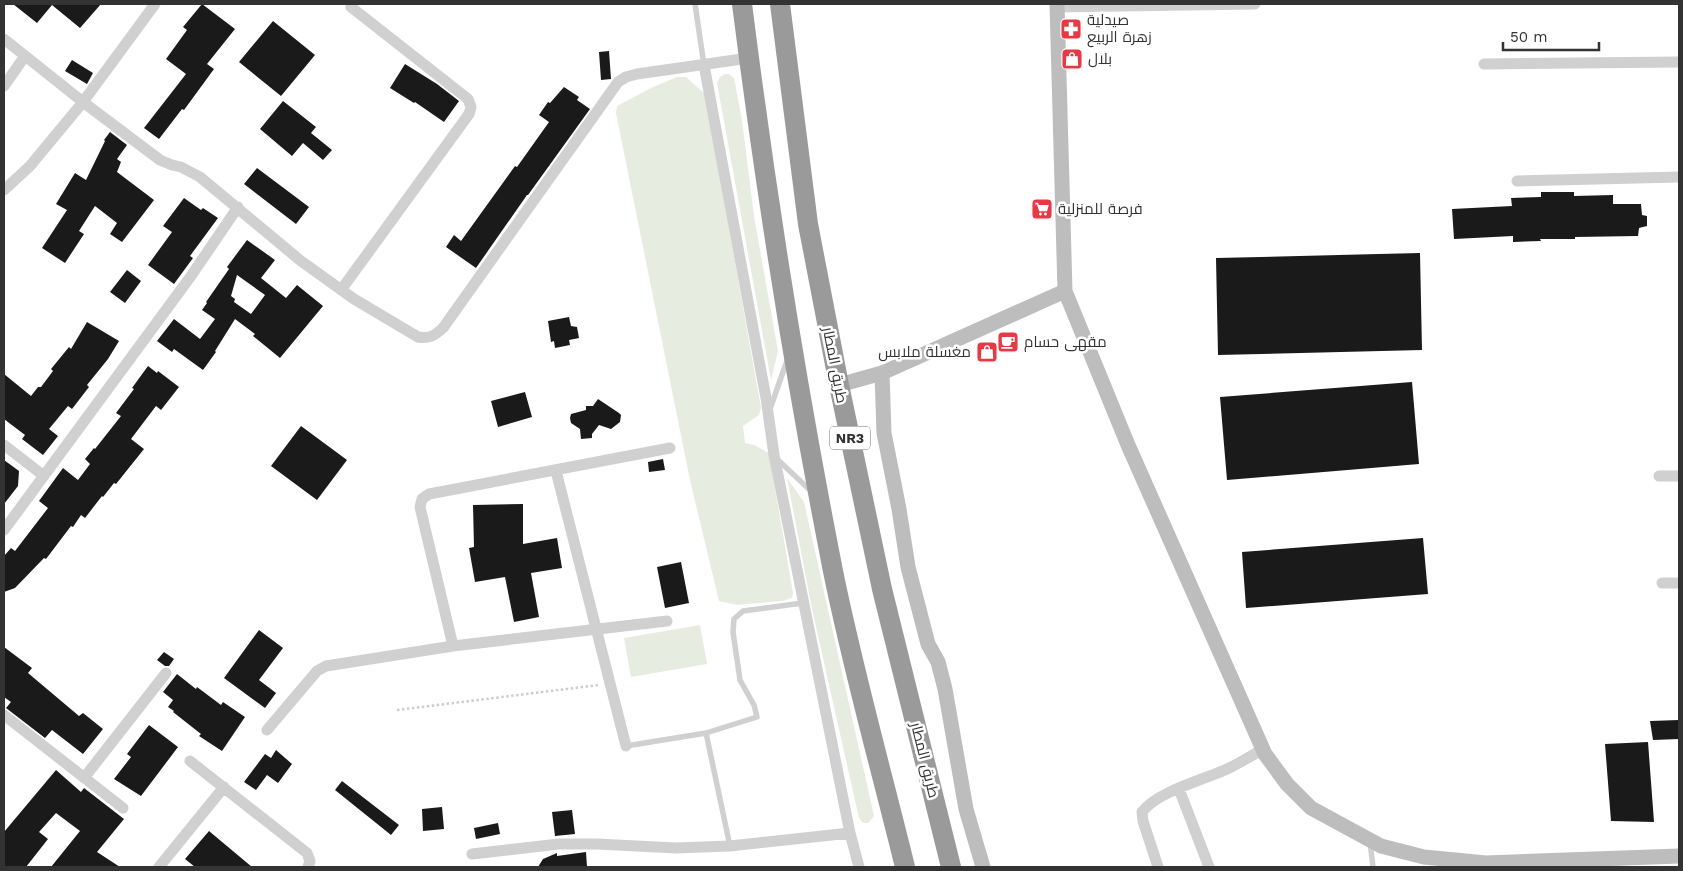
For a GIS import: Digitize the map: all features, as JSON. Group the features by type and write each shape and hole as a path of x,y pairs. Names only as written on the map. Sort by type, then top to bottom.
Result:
{"highway":[{"name":"NR3","path":"742,4 776,252 834,572 858,677 906,867"},
{"name":"طريق المطار","path":"780,4 808,224 839,386 882,589 951,867"}],"street":[{"path":"4,190 30,166 83,102 155,4"},
{"path":"1255,4 1057,6 1065,291 1128,445 1263,749 1287,784 1311,808 1381,846 1424,858 1486,863 1650,862 1679,856"},
{"path":"341,290 469,114 471,107 468,99 351,6"},
{"path":"4,39 160,160 181,167 200,177 301,261 341,290 418,337 426,338 434,336 443,328 618,82 626,77 637,74 749,58"},
{"path":"4,86 24,56"},
{"path":"1484,64 1679,62"},
{"path":"704,65 774,455 850,833 859,867"},
{"path":"1517,181 1679,177"},
{"path":"4,530 191,276 238,207"},
{"path":"839,386 882,373 1065,291"},
{"path":"882,373 884,433 908,567 928,644 938,662 945,689 966,809 983,867"},
{"path":"4,445 44,476"},
{"path":"453,646 420,507 422,499 430,494 670,448"},
{"path":"556,471 626,746"},
{"path":"1659,476 1679,476"},
{"path":"1662,582 1679,582"},
{"path":"267,730 321,668 326,666 453,646 668,621"},
{"path":"84,778 166,674"},
{"path":"4,715 122,808"},
{"path":"1158,867 1143,821 1142,812 1147,805 1228,768 1263,749"},
{"path":"190,761 307,853 310,861 308,867"},
{"path":"159,867 224,787"},
{"path":"1179,789 1209,867"},
{"path":"472,854 559,844 676,848 730,846 850,833"}],"lane":[{"path":"695,4 704,65"},
{"path":"768,414 792,344"},
{"path":"774,455 821,501"},
{"path":"626,746 706,733 757,716 754,705 740,680 733,632 734,619 743,612 804,603"},
{"path":"706,733 730,846"},
{"path":"1369,840 1373,867"}],"path":[{"path":"397,710 611,683"}],"shaded area":[{"path":"729,74 734,78 735,83 742,120 754,216 778,351 771,380 717,83 720,77"},
{"path":"677,77 686,77 705,94 761,408 759,415 743,426 745,443 754,445 769,453 793,593 792,598 782,601 737,605 719,601 690,480 616,113 617,106"},
{"path":"787,478 804,502 874,816 868,823 863,823 859,818 812,609"},
{"path":"700,625 707,664 631,677 624,638"}],"building":[{"path":"13,4 101,4 80,28 52,5 37,23"},
{"path":"202,4 235,29 207,64 214,69 184,110 182,109 159,139 144,128 186,74 166,59 187,30 183,27"},
{"path":"273,21 315,55 281,96 239,62"},
{"path":"609,51 611,79 601,80 599,52"},
{"path":"72,60 93,73 87,84 65,71"},
{"path":"405,64 437,84 459,101 444,122 390,88"},
{"path":"564,87 579,97 577,100 590,109 476,268 446,247 454,235 461,241 515,166 517,167 549,122 539,115 548,102 550,103"},
{"path":"283,101 316,127 311,133 332,150 323,160 303,143 292,156 260,129"},
{"path":"110,132 127,145 117,159 121,162 117,172 154,200 122,242 110,234 117,223 95,206 79,231 84,234 65,263 42,248 67,210 56,204 75,173 86,180 104,140"},
{"path":"257,168 309,207 296,224 244,184"},
{"path":"1541,192 1574,192 1574,196 1613,195 1613,204 1641,204 1642,215 1647,216 1647,226 1639,228 1638,236 1575,237 1575,239 1540,239 1541,241 1513,242 1513,236 1454,239 1452,209 1512,206 1511,198 1541,197"},
{"path":"184,198 201,210 203,208 218,218 190,256 193,258 174,284 148,265 172,232 163,226"},
{"path":"247,240 275,260 261,278 286,298 297,285 323,306 280,358 253,336 255,334 235,319 203,370 174,349 172,352 157,341 174,319 200,339 215,319 202,310 229,269 227,267","holes":["237,275 265,295 251,314 234,302 235,299 231,296"]},
{"path":"1420,253 1422,350 1218,355 1216,258"},
{"path":"127,270 141,281 125,303 110,292"},
{"path":"569,317 571,326 577,327 579,338 569,340 570,345 555,348 554,341 551,342 548,321"},
{"path":"87,322 119,341 72,409 68,406 49,429 58,436 43,455 22,439 25,435 4,419 4,374 31,396 38,387 41,387 53,371 51,369 69,347 71,349"},
{"path":"148,366 179,387 161,410 156,406 131,439 144,449 85,518 81,515 73,527 71,526 46,559 44,558 15,588 4,592 4,556 11,548 15,551 48,508 39,501 63,468 78,480 90,464 85,459 121,416 116,413"},
{"path":"1412,382 1419,464 1227,480 1220,397"},
{"path":"525,392 532,417 498,427 491,401"},
{"path":"598,399 621,415 620,422 611,429 599,425 592,434 592,438 581,439 580,429 571,423 571,414 586,410 586,406 593,406"},
{"path":"301,426 347,460 317,500 271,466"},
{"path":"663,459 665,470 649,472 648,462"},
{"path":"4,460 19,471 18,486 4,504"},
{"path":"523,504 523,544 557,538 562,568 531,573 539,617 514,622 505,577 475,582 469,548 474,547 473,505"},
{"path":"1423,538 1428,594 1246,608 1242,552"},
{"path":"681,562 689,603 665,608 657,567"},
{"path":"259,630 283,648 259,680 276,693 265,708 224,678"},
{"path":"4,647 32,668 28,673 79,716 83,713 103,729 83,754 52,730 45,738 6,708 11,702 4,697"},
{"path":"164,652 174,659 169,666 165,666 157,660"},
{"path":"177,674 221,705 223,702 245,717 222,751 199,736 201,734 168,707 173,700 163,692"},
{"path":"1679,720 1679,739 1653,740 1650,721"},
{"path":"149,725 178,747 141,796 114,779 131,757 127,754"},
{"path":"1648,742 1654,822 1611,821 1605,744"},
{"path":"276,750 292,764 278,783 267,775 256,790 244,782 265,754 271,758"},
{"path":"56,770 81,792 84,788 124,819 97,852 120,867 51,867 80,831 56,813 39,832 48,839 26,867 4,867 4,832"},
{"path":"342,781 399,825 391,835 335,790"},
{"path":"442,807 444,829 423,831 422,809"},
{"path":"572,810 575,834 555,836 552,812"},
{"path":"498,823 500,834 476,839 474,828"},
{"path":"209,831 252,867 195,867 185,859"},
{"path":"586,852 587,867 538,867 543,859 557,853 557,856"}],"place":[{"name":"صيدلية زهرة الربيع","path":"1071,29"},
{"name":"بلال","path":"1072,59"},
{"name":"فرصة للمنزلية","path":"1042,209"},
{"name":"مقهى حسام","path":"1008,342"},
{"name":"مغسلة ملابس","path":"987,352"}]}
